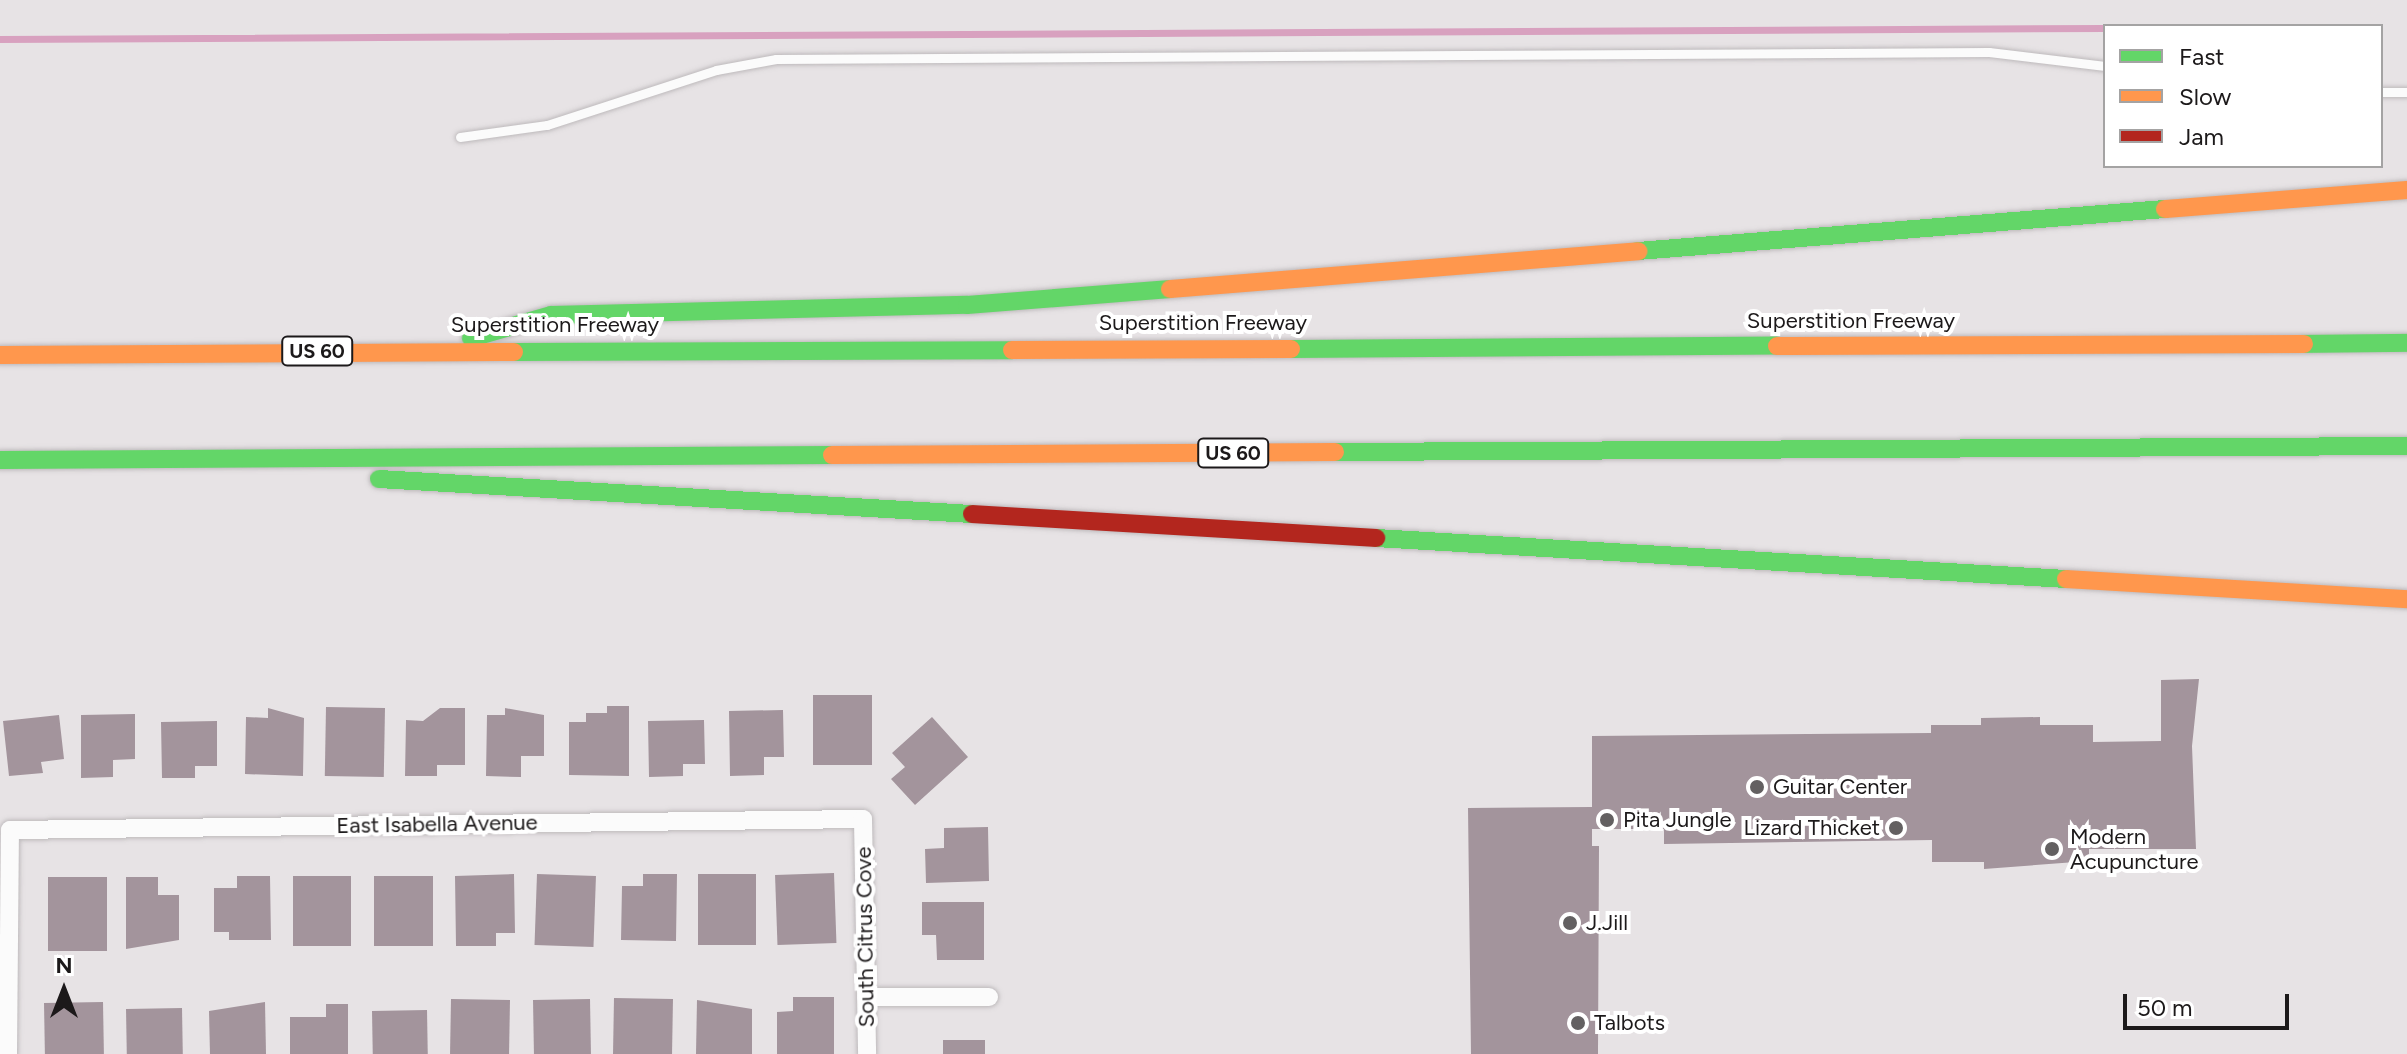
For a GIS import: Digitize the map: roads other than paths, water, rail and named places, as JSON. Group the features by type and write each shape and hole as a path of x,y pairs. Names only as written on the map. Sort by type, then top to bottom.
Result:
{"highway":[{"path":"428,350 551,315 967,305 2407,190"},
{"name":"Superstition Freeway","path":"0,355 428,350 2407,343"},
{"name":"US 60","path":"0,460 2407,446"},
{"path":"60,460 2407,599"}],"street":[{"name":"East Isabella Avenue","path":"8,1054 10,830 863,819"},
{"name":"South Citrus Cove","path":"863,819 867,1054"},
{"path":"866,997 989,997"}],"lane":[{"path":"460,137 547,125 716,70 776,59 1989,52 2103,66"},
{"path":"2383,92 2407,92"}],"waterway":[{"path":"0,39 2103,28"}],"place":[{"name":"Guitar Center","path":"1757,787"},
{"name":"Pita Jungle","path":"1607,820"},
{"name":"Lizard Thicket","path":"1896,828"},
{"name":"Modern Acupuncture","path":"2052,849"},
{"name":"J.Jill","path":"1570,923"},
{"name":"Talbots","path":"1578,1023"}]}
